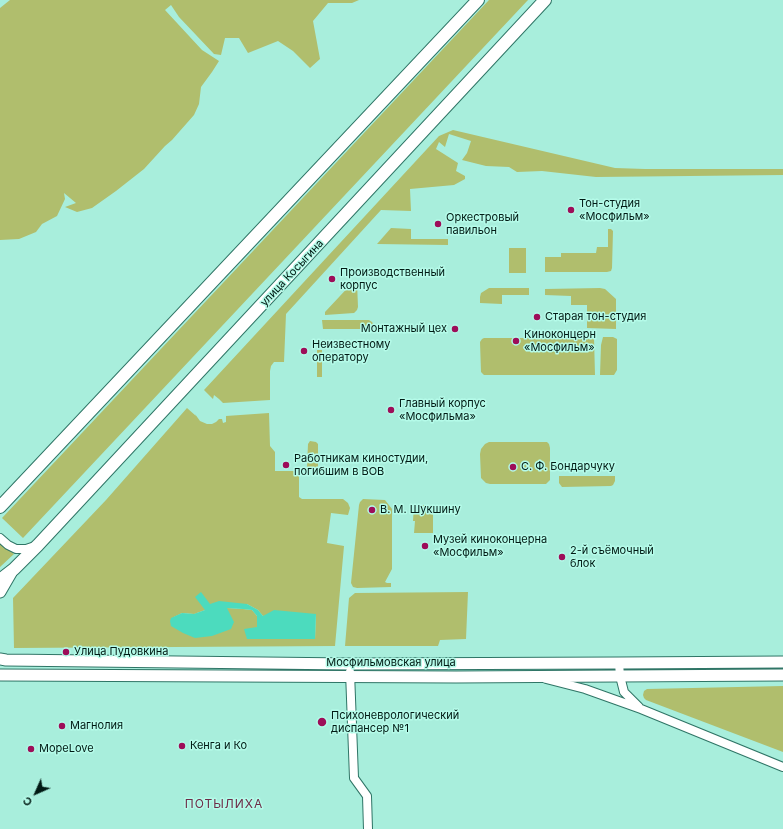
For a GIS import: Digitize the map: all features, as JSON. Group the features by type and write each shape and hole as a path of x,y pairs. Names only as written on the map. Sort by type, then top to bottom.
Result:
{"main road":[{"path":"0,507 478,0"},
{"name":"улица Косыгина","path":"0,580 14,569 38,545 545,0"},
{"path":"0,592 14,569"},
{"name":"Мосфильмовская улица","path":"0,659 350,664 783,662"},
{"name":"Мосфильмовская улица","path":"0,676 783,676"}],"street":[{"path":"0,538 8,545 16,549 26,549 38,545"},
{"path":"619,663 620,676 624,692 641,709"},
{"path":"350,664 354,778 367,796 368,829"},
{"path":"535,676 585,690 641,709 783,767"}],"shaded area":[{"path":"10,0 359,0 352,3 328,3 313,21 320,59 310,68 293,51 278,41 248,53 239,38 225,38 221,55 214,54 179,17 171,5 165,10 202,50 219,61 201,87 199,104 194,115 144,169 92,208 77,212 65,207 76,203 64,193 65,199 57,216 42,224 36,232 19,239 0,240 0,8"},
{"path":"489,0 528,0 23,538 2,518"},
{"path":"453,130 615,168 783,169 783,175 596,177 542,171 517,172 509,167 486,166 462,160 467,153 471,141 449,134 445,147 439,142 436,149 458,163 456,171 465,176 465,179 454,185 410,189 411,211 381,210 286,314 284,362 274,362 271,366 270,400 223,403 214,395 213,399 204,390 439,136"},
{"path":"391,228 411,229 411,239 448,239 448,245 377,244"},
{"path":"608,229 613,231 611,271 545,272 545,257 561,257 561,253 596,253 597,247 608,247"},
{"path":"509,248 526,248 526,273 509,273"},
{"path":"354,281 357,282 357,310 354,313 325,315 325,312"},
{"path":"489,288 529,288 529,295 502,295 502,304 480,303 481,293"},
{"path":"545,289 605,289 616,299 616,329 587,328 587,305 571,305 571,296 545,295"},
{"path":"322,320 369,320 374,325 374,329 323,329"},
{"path":"603,337 613,337 617,339 617,370 614,375 600,375 601,345"},
{"path":"484,338 594,338 595,375 484,375 481,372 480,342"},
{"path":"317,350 322,350 322,377 317,377"},
{"path":"187,408 196,416 195,414 200,421 207,424 212,424 219,419 222,419 223,423 226,422 226,416 269,413 270,446 275,452 275,471 299,471 299,497 302,499 343,499 348,503 350,508 348,515 331,513 327,543 344,546 335,646 14,648 13,598 106,500","holes":["247,604 258,610 263,616 316,614 315,639 248,639 257,627 257,616 252,610 227,608 194,614 205,610","182,613 194,614 172,618"]},
{"path":"310,441 318,444 318,468 314,471 309,470 307,467 308,444"},
{"path":"489,442 547,442 550,448 550,480 546,484 486,483 481,478 480,454 481,449"},
{"path":"559,476 615,476 615,481 611,486 562,487 559,483"},
{"path":"363,499 385,500 392,509 392,569 385,582 391,583 391,587 357,588 353,587 351,583 359,505"},
{"path":"414,505 433,505 433,533 414,533"},
{"path":"0,543 14,554 0,567"},
{"path":"201,592 210,604 219,601 247,604 258,610 263,616 274,610 316,614 315,639 247,639 244,629 257,627 257,616 252,610 243,609 227,608 234,622 231,629 212,636 195,638 171,626 171,618 182,613 194,614 205,610 195,597"},
{"path":"468,592 466,639 440,640 438,646 345,646 349,598 355,593"},
{"path":"783,686 783,752 646,700 643,695 644,691 647,689"}],"place":[{"name":"Тон-студия «Мосфильм»","path":"571,210"},
{"name":"Оркестровый павильон","path":"438,224"},
{"name":"Производственный корпус","path":"332,279"},
{"name":"Старая тон-студия","path":"537,317"},
{"name":"Монтажный цех","path":"455,329"},
{"name":"Киноконцерн «Мосфильм»","path":"516,341"},
{"name":"Неизвестному оператору","path":"304,351"},
{"name":"Главный корпус «Мосфильма»","path":"391,410"},
{"name":"Работникам киностудии, погибшим в ВОВ","path":"286,465"},
{"name":"С. Ф. Бондарчуку","path":"513,467"},
{"name":"В. М. Шукшину","path":"372,510"},
{"name":"Музей киноконцерна «Мосфильм»","path":"425,546"},
{"name":"2-й съёмочный блок","path":"562,557"},
{"name":"Улица Пудовкина","path":"66,652"},
{"name":"Психоневрологический диспансер №1","path":"322,722"},
{"name":"Магнолия","path":"62,726"},
{"name":"Кенга и Ко","path":"182,746"},
{"name":"МореLove","path":"31,749"}],"district":[{"name":"ПОТЫЛИХА","path":"224,804"}]}
